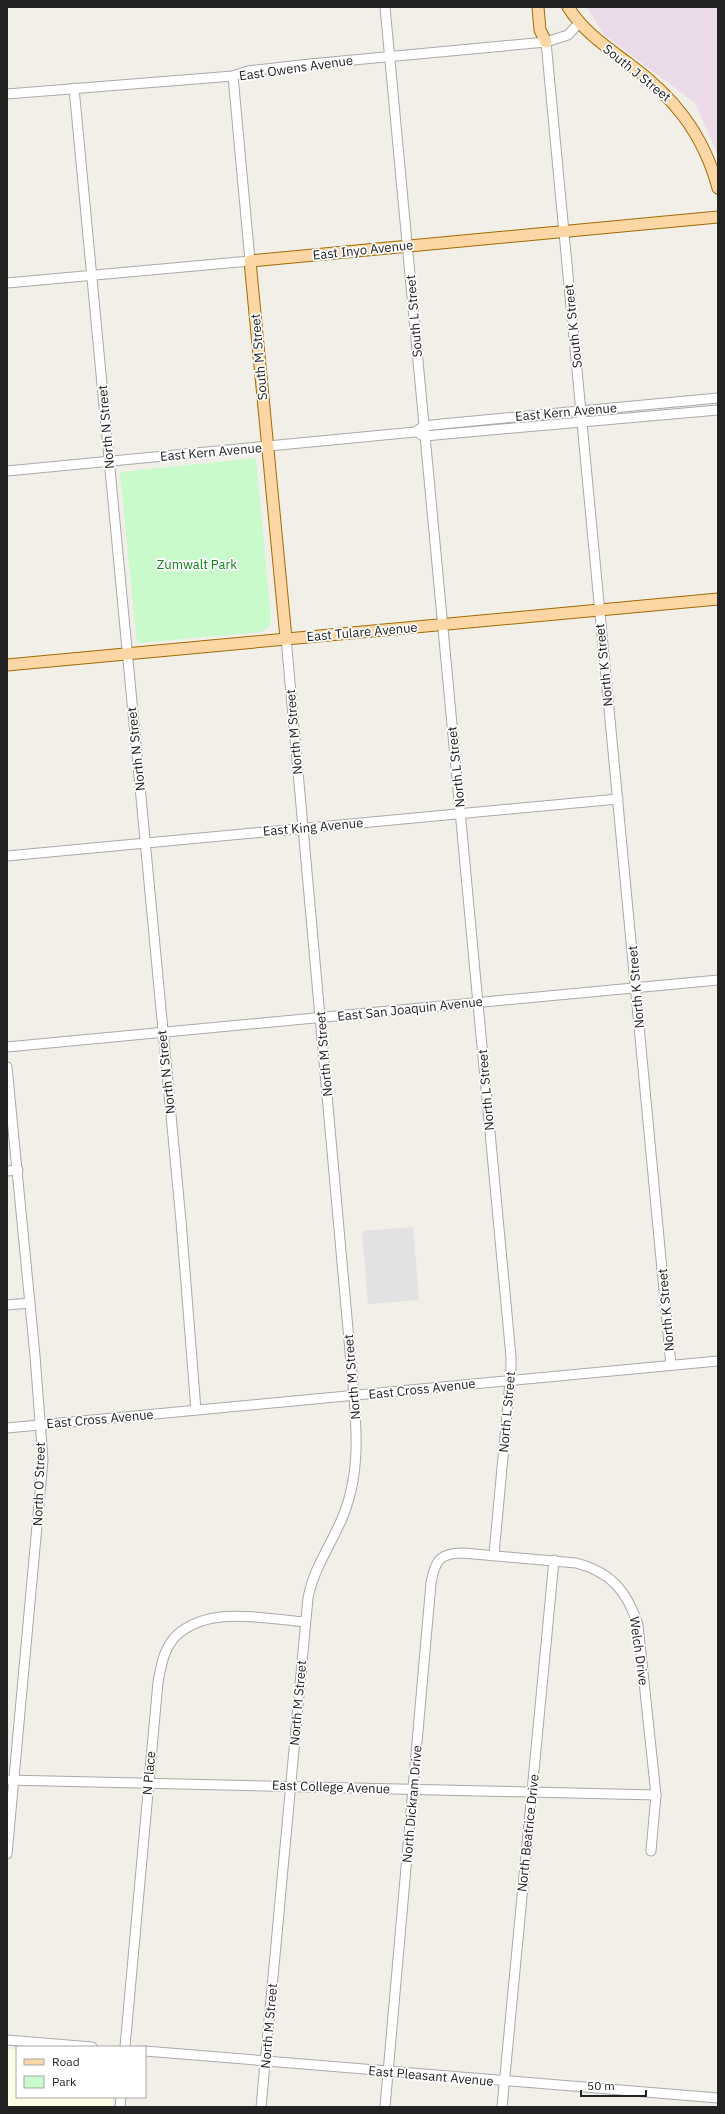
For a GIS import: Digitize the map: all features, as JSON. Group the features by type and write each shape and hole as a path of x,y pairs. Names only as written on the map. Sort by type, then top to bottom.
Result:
{"main road":[{"path":"538,7 540,30 546,42"},
{"name":"South J Street","path":"568,7 579,23 604,46 628,63 670,99 696,132 713,168 718,188"},
{"name":"East Inyo Avenue","path":"250,261 718,217"},
{"name":"South M Street","path":"250,261 286,638"},
{"name":"East Tulare Avenue","path":"7,665 718,599"}],"street":[{"name":"South L Street","path":"385,7 442,625"},
{"name":"East Owens Avenue","path":"7,94 233,76 248,71 389,56 546,42 568,35 579,23"},
{"name":"South K Street","path":"546,42 599,609"},
{"name":"South M Street","path":"233,76 250,261"},
{"name":"North N Street","path":"74,88 145,843 196,1410"},
{"name":"East Inyo Avenue","path":"7,284 250,261"},
{"name":"East Kern Avenue","path":"415,432 424,426 718,398"},
{"name":"East Kern Avenue","path":"7,471 415,432 425,436 718,410"},
{"name":"North K Street","path":"599,609 671,1365"},
{"name":"North L Street","path":"442,625 511,1357 494,1554"},
{"name":"North M Street","path":"261,2107 305,1622 309,1593 315,1573 342,1518 351,1491 357,1451 354,1396 321,1018 286,638"},
{"name":"East King Avenue","path":"7,856 618,799"},
{"name":"East San Joaquin Avenue","path":"7,1047 718,980"},
{"name":"North O Street","path":"7,1067 30,1302 40,1425 42,1480 10,1780 7,1854"},
{"path":"7,1171 18,1170"},
{"path":"7,1305 30,1302"},
{"name":"East Cross Avenue","path":"7,1428 718,1361"},
{"name":"North Dickram Drive","path":"385,2107 434,1568 438,1560 454,1553 494,1554"},
{"name":"Welch Drive","path":"494,1554 576,1563 595,1570 614,1582 629,1600 638,1625 656,1796 651,1851"},
{"name":"North Beatrice Drive","path":"502,2107 554,1560"},
{"name":"N Place","path":"125,2046 148,1782 162,1662 166,1652 177,1635 196,1624 216,1618 245,1617 305,1622"},
{"name":"East College Avenue","path":"10,1780 148,1782 656,1796"},
{"path":"7,2040 80,2046"},
{"name":"East Pleasant Avenue","path":"146,2051 504,2082 718,2098"}],"shaded area":[{"path":"587,7 718,7 718,155 695,103 603,34"},
{"path":"413,1227 419,1300 368,1304 362,1231"},
{"path":"7,2049 16,2050 16,2098 113,2098 113,2107 7,2107"}],"green space":[{"name":"Zumwalt Park","path":"256,458 271,619 269,627 262,632 137,643 120,472"}]}
